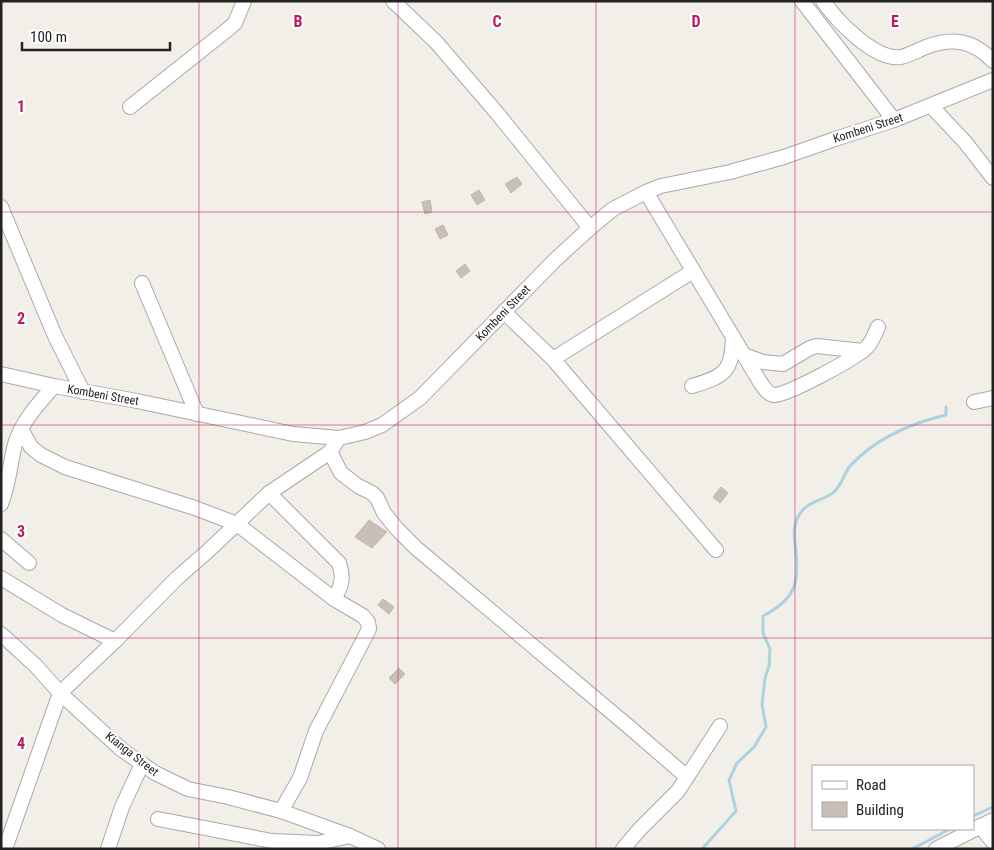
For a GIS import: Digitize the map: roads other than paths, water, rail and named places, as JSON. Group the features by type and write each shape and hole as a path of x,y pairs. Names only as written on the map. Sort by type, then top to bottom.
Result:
{"street":[{"path":"130,106 235,23 244,1"},
{"path":"393,1 436,42 497,113 590,228"},
{"path":"802,1 894,120"},
{"path":"823,1 842,26 857,39 888,55 900,57 944,41 962,42 978,48 993,61"},
{"name":"Kombeni Street","path":"1,374 293,434 339,438 365,432 382,425 400,414 420,398 555,260 613,209 646,192 759,165 894,120 993,80"},
{"path":"931,106 965,142 993,178"},
{"path":"646,192 692,271 768,392 774,395 781,394 798,387 863,351 868,346 878,327"},
{"path":"1,207 55,336 83,392"},
{"path":"552,360 692,271"},
{"path":"142,282 197,414"},
{"path":"504,312 552,360 716,550"},
{"path":"692,386 720,375 728,368 731,360 733,337"},
{"path":"744,355 763,362 783,364 810,348 817,346 863,351"},
{"path":"1,504 6,493 16,442 21,429 32,412 54,386"},
{"path":"974,402 993,398"},
{"path":"21,429 31,447 41,455 65,467 195,508 237,524 334,599 363,616 368,622 368,629 316,730 300,778 281,811"},
{"path":"5,849 60,693 177,578 269,493 330,452 339,438"},
{"path":"330,452 341,473 358,486 372,493 396,529 416,548 687,777"},
{"path":"269,493 339,562 343,573 342,582 334,599"},
{"path":"1,539 29,563"},
{"path":"1,578 62,615 115,641"},
{"name":"Kianga Street","path":"1,634 36,666 60,693 121,749 155,773 188,789 281,811 347,841 378,849"},
{"path":"624,849 639,830 678,790 720,726"},
{"path":"108,849 122,807 142,764"},
{"path":"158,819 251,845 272,841 318,843 347,841"},
{"path":"974,830 987,823 993,842"},
{"path":"936,849 973,830"}],"waterway":[{"path":"702,849 736,811 729,780 737,763 754,747 766,727 762,704 770,649 763,633 763,616 784,602 794,587 797,568 794,530 798,517 810,504 834,492 850,466 860,456 895,433 946,415 946,407"},
{"path":"974,816 993,807"},
{"path":"912,849 948,830"}]}
